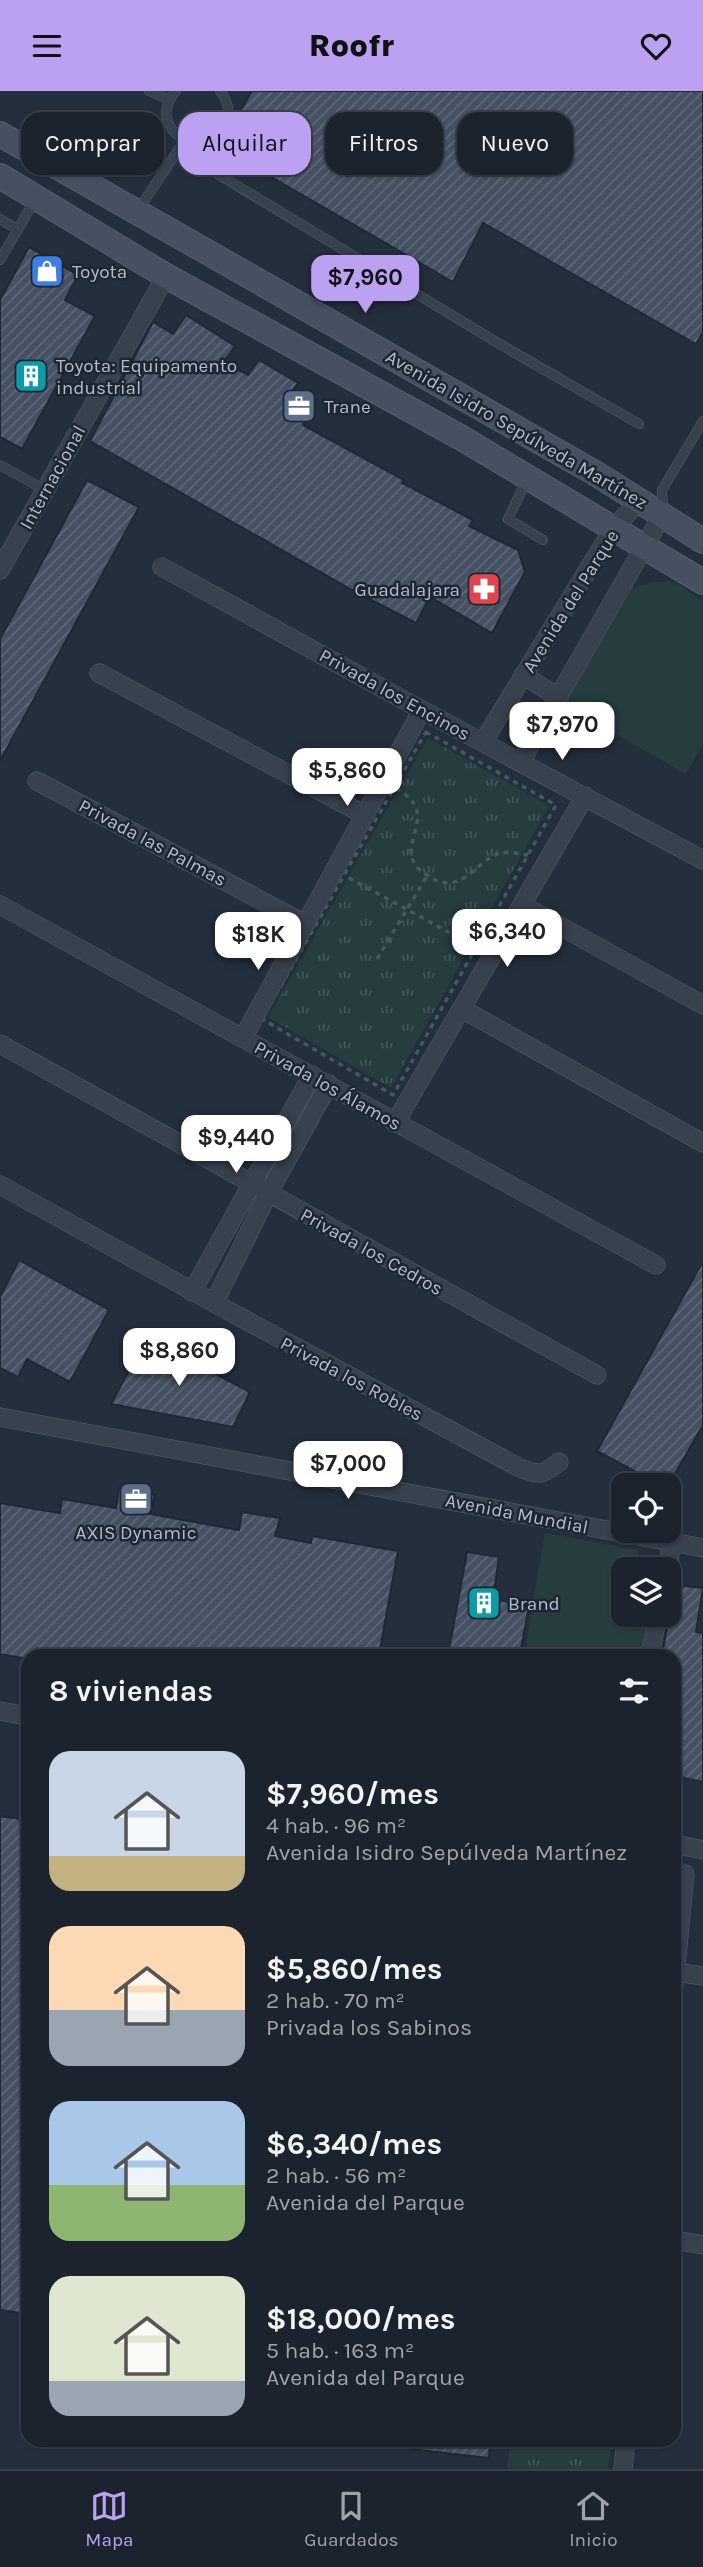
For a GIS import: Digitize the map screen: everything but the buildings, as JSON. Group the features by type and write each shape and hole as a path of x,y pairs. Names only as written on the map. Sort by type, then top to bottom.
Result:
{"main road":[{"name":"Avenida Isidro Sepúlveda Martínez","path":"0,134 655,501 703,541"},
{"name":"Avenida Isidro Sepúlveda Martínez","path":"0,176 166,276 460,437 703,582"}],"street":[{"name":"Internacional","path":"0,570 166,276"},
{"name":"Avenida del Parque","path":"483,742 613,529 655,501"},
{"name":"Avenida del Parque","path":"521,762 645,546 655,501"},
{"name":"Privada los Encinos","path":"162,567 703,860"},
{"path":"99,673 365,815"},
{"path":"523,675 558,697"},
{"path":"243,1038 422,710"},
{"name":"Privada las Palmas","path":"37,781 305,924"},
{"path":"395,1123 585,796"},
{"name":"Privada los Álamos","path":"0,905 656,1265"},
{"path":"522,905 703,1005"},
{"path":"461,1009 703,1143"},
{"name":"Privada los Cedros","path":"0,1044 268,1195 597,1375"},
{"path":"192,1292 312,1075"},
{"path":"214,1303 328,1084"},
{"name":"Privada los Robles","path":"0,1185 192,1292 520,1468 533,1473 544,1473 559,1462"},
{"name":"Avenida Mundial","path":"0,1416 611,1531"},
{"name":"Avenida Mundial","path":"677,1543 703,1548"},
{"path":"651,1649 656,1627"},
{"path":"0,1711 21,1715"},
{"path":"681,1845 703,1850"},
{"path":"681,1912 685,1874"},
{"path":"681,1978 703,1976"},
{"path":"681,2241 703,2245"},
{"path":"623,2469 625,2447"}],"lane":[{"path":"149,91 170,100"},
{"path":"176,91 170,100 167,116 170,126 178,135"},
{"path":"219,91 229,112"},
{"path":"137,212 178,150"},
{"path":"219,175 503,346 639,424"},
{"path":"0,260 37,197"},
{"path":"0,219 18,230"},
{"path":"655,501 703,422"},
{"path":"0,465 45,490"},
{"path":"528,478 508,519 543,540"}],"path":[{"path":"426,731 556,804 393,1094 262,1019 395,787 426,731"},
{"path":"395,787 408,795 417,808 417,824 409,851 416,868 427,876 449,883 460,880 501,853 528,855"},
{"path":"344,875 476,947"},
{"path":"377,959 427,876"}],"green space":[{"path":"653,582 675,582 703,602 703,744 686,774 565,705 632,588"},
{"path":"428,738 549,806 391,1088 268,1017"},
{"path":"545,1533 637,1550 640,1557 611,1557 611,1627 645,1627 641,1649 525,1649"},
{"path":"509,2447 611,2447 608,2469 507,2469"}],"place":[{"name":"Toyota","path":"47,271"},
{"name":"Toyota: Equipamento industrial","path":"31,376"},
{"name":"Trane","path":"299,406"},
{"name":"Guadalajara","path":"484,589"},
{"name":"AXIS Dynamic","path":"136,1499"},
{"name":"Brand","path":"484,1603"}]}
